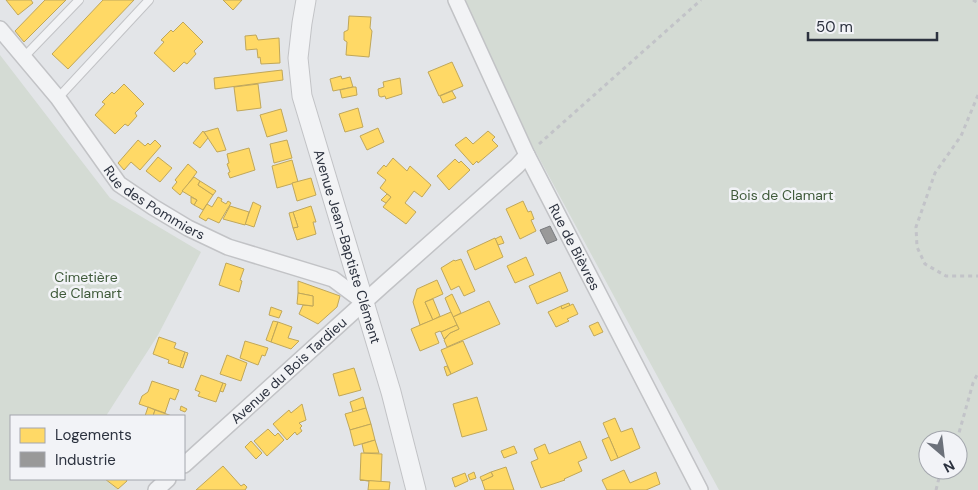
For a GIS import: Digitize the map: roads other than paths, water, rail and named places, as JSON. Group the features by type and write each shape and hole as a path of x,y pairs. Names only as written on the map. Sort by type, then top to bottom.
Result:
{"street":[{"name":"Avenue Jean-Baptiste Clément","path":"306,0 298,58 302,96 391,392 416,490"},
{"name":"Rue de Bièvres","path":"456,0 528,155 700,490"},
{"name":"Rue des Pommiers","path":"0,30 58,98 119,184 153,208 188,228 228,247 333,279 364,302"},
{"name":"Avenue du Bois Tardieu","path":"185,464 528,155"},
{"path":"156,490 167,480"}],"lane":[{"path":"23,58 79,0"},
{"path":"58,98 148,0"}],"park label":[{"name":"Bois de Clamart","path":"782,195"},
{"name":"Cimetière de Clamart","path":"86,286"}]}
